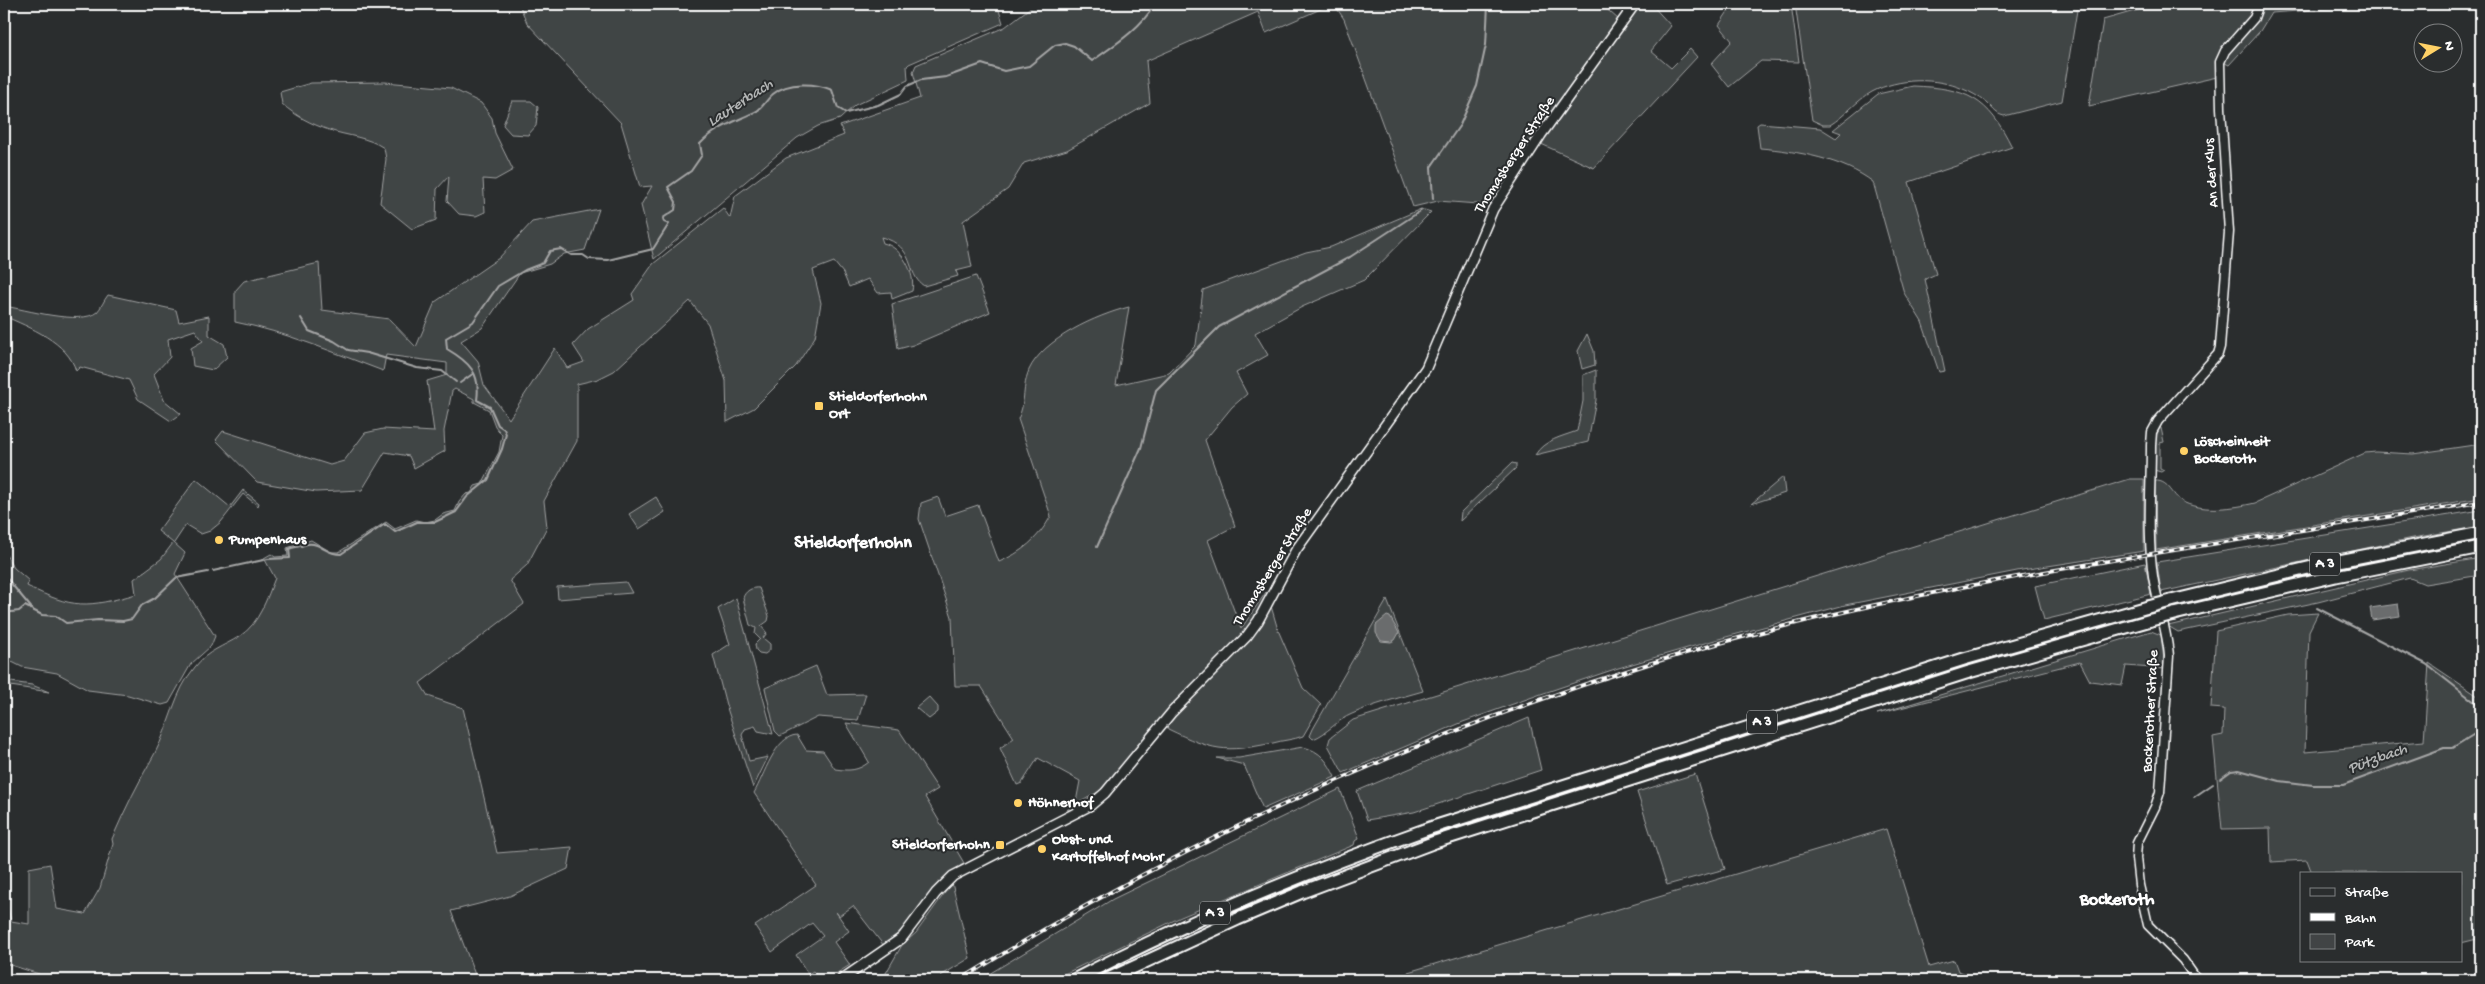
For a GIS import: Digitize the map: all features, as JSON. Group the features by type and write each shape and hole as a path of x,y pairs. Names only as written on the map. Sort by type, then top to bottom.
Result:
{"highway":[{"name":"A 3","path":"1074,980 1232,906 1360,853 1484,810 1964,659 2148,607 2333,562 2481,533"},
{"name":"A 3","path":"1106,980 1238,918 1384,860 1488,824 1757,738 1996,664 2174,614 2336,576 2481,547"}],"main road":[{"name":"Thomasberger Straße","path":"841,980 902,938 936,893 953,876 1092,805 1105,793 1177,706 1247,636 1265,609 1296,550 1426,368 1493,209 1541,135 1635,4"}],"street":[{"name":"An der Klus","path":"2218,354 2229,232 2220,62 2225,51 2254,18 2260,4"},
{"name":"Bockerother Straße","path":"2196,980 2184,960 2148,925 2136,858 2138,843 2160,792 2169,656 2167,635 2157,594 2152,562 2152,432 2158,421 2218,354"}],"green space":[{"path":"519,4 997,4 1003,23 909,64 907,66 908,80 855,105 840,119 818,126 797,138 654,259 641,205 652,186 640,187 621,123 527,23"},
{"path":"1035,4 1332,4 1266,33 1258,12 1146,61 1150,103 1067,150 1024,163 1008,189 963,221 972,267 956,271 958,276 924,286 914,275 909,260 900,247 892,241 881,237 883,243 902,255 910,269 913,284 912,291 892,299 891,292 878,293 868,279 849,287 843,273 834,262 813,270 821,303 815,337 796,366 754,408 727,422 726,381 708,324 690,301 614,371 598,379 577,384 577,441 544,501 547,527 527,565 510,580 524,604 420,683 428,696 463,708 497,853 572,847 568,869 510,896 451,911 477,980 34,980 39,974 4,963 4,890 11,921 29,924 29,868 50,864 57,909 85,914 100,888 113,844 112,839 132,795 155,753 182,687 200,661 216,649 247,631 262,610 275,578 264,558 271,554 275,557 288,556 287,548 311,540 331,552 339,552 386,522 395,529 416,520 425,522 435,520 443,514 455,511 459,502 466,494 471,493 475,486 482,484 499,452 502,435 495,426 489,410 455,389 452,391 444,431 445,451 414,468 409,456 385,452 362,490 316,492 257,482 216,440 223,431 330,465 344,461 365,433 383,429 434,432 427,381 447,375 447,363 386,355 383,371 292,337 235,322 235,291 244,281 319,263 322,310 389,319 416,347 435,302 499,258 532,222 599,209 585,250 564,254 550,264 520,273 482,328 461,341 478,361 484,385 509,419 555,348 567,368 584,362 573,345 588,329 634,300 632,294 653,264 723,208 730,218 735,196 786,158 844,135 840,126 920,98 913,72 916,65 1005,27"},
{"path":"1334,4 1601,4 1619,20 1491,205 1438,201 1413,207 1344,19"},
{"path":"1639,4 1651,4 1671,26 1651,51 1671,68 1690,49 1697,57 1594,168 1539,143"},
{"path":"1733,4 1791,4 1799,62 1761,61 1729,87 1711,64 1732,41 1719,25"},
{"path":"1795,4 2078,4 2062,101 2004,116 1975,95 1952,85 1929,81 1905,82 1882,87 1872,92 1830,125 1823,125 1812,120"},
{"path":"2159,4 2257,4 2220,55 2217,65 2217,77 2089,106 2103,20"},
{"path":"2262,4 2395,4 2271,13 2260,31 2229,65 2223,62 2232,47 2255,20"},
{"path":"385,82 451,88 481,103 492,118 495,133 513,170 495,180 483,179 485,212 476,216 459,214 447,201 449,176 437,189 436,220 412,229 380,203 386,159 384,148 371,141 329,130 304,119 282,104 280,92 311,83"},
{"path":"1913,86 1948,89 1974,99 1994,117 2012,147 1909,182 1936,274 1925,279 1945,371 1939,372 1922,322 1904,293 1873,182 1848,167 1834,162 1789,151 1760,148 1757,125 1760,123 1820,128 1836,138 1841,133 1833,130 1878,94"},
{"path":"512,101 531,101 538,107 536,126 528,135 511,134 503,125"},
{"path":"1421,209 1431,212 1364,280 1302,307 1255,333 1268,355 1236,373 1247,394 1232,407 1205,440 1235,526 1208,540 1241,629 1266,592 1270,594 1251,625 1103,789 1067,810 1076,802 1080,781 1038,758 1022,783 1017,785 1000,748 1014,738 981,686 955,686 952,617 919,519 921,503 938,497 945,516 978,505 999,562 1015,554 1035,538 1051,516 1018,419 1029,370 1046,348 1087,322 1129,307 1116,385 1169,373 1196,345 1203,290 1306,252 1331,247"},
{"path":"976,276 990,312 913,345 898,349 892,304"},
{"path":"108,295 176,310 179,322 209,316 209,335 224,344 227,357 213,370 193,366 191,348 203,341 195,330 168,339 170,357 154,374 164,400 181,414 171,421 138,399 129,380 80,367 76,371 72,361 56,344 36,331 4,316 4,306 66,317 89,316 97,312"},
{"path":"1587,334 1594,351 1595,365 1582,369 1578,351"},
{"path":"1596,370 1596,400 1588,442 1535,455 1548,442 1577,431 1583,401 1583,375"},
{"path":"2159,428 2161,428 2164,442 2160,443 2160,468 2164,470 2161,472 2154,470 2155,439"},
{"path":"2481,444 2481,498 2156,550 2155,481 2164,483 2181,501 2193,506 2201,508 2229,508 2255,503 2365,453 2413,454"},
{"path":"1512,463 1516,464 1516,468 1460,521 1461,512"},
{"path":"1783,477 1785,493 1751,504"},
{"path":"196,479 230,507 243,490 259,503 258,506 243,494 221,522 210,531 201,534 186,525 174,543 185,553 175,574 215,636 211,646 191,664 169,703 162,705 128,695 88,690 57,673 22,667 4,658 4,552 14,568 29,581 27,586 57,599 80,604 92,604 136,594 134,579 161,559 173,543 158,531"},
{"path":"2130,479 2144,479 2144,551 2022,570 1845,605 1715,640 1615,669 1541,694 1463,722 1343,773 1328,745 1330,738 1353,720"},
{"path":"656,497 665,512 639,529 629,514"},
{"path":"2481,510 2481,526 2413,538 2161,592 2157,562"},
{"path":"2481,558 2481,575 2425,584 2410,578 2318,602 2178,632 2168,626 2409,570"},
{"path":"2145,563 2151,594 2044,620 2035,586"},
{"path":"626,582 632,593 558,599 557,587"},
{"path":"759,588 769,616 768,621 761,626 767,633 763,638 770,644 770,650 765,654 759,653 756,650 755,644 760,639 755,634 756,628 750,625 743,598 749,590"},
{"path":"736,598 773,734 758,731 755,726 745,729 742,735 749,761 768,757 753,788 726,705 713,655 730,644 718,609"},
{"path":"1387,600 1423,691 1378,704 1352,714 1313,739 1310,736 1313,729"},
{"path":"1271,606 1278,630 1303,688 1321,705 1303,736 1256,746 1230,749 1208,746 1168,729 1166,723 1255,631"},
{"path":"2318,613 2309,631 2305,752 2424,741 2429,663 2481,698 2481,938 2462,943 2462,872 2312,872 2307,860 2271,862 2270,828 2222,829 2213,737 2223,735 2224,709 2211,708 2216,631 2288,615"},
{"path":"2151,631 2161,635 2165,669 2126,666 2122,685 2090,681 2080,662 1877,714"},
{"path":"816,666 827,695 866,694 858,720 818,717 780,736 775,731 765,688"},
{"path":"4,681 32,685 49,692 4,685"},
{"path":"929,697 938,707 938,712 929,719 916,708"},
{"path":"1529,718 1541,770 1414,812 1367,820 1357,791"},
{"path":"846,723 899,730 938,789 925,797 964,863 934,888 911,921 884,946 853,906 839,916 836,912 849,931 834,942 850,965 826,980 821,980 813,971 808,974 796,955 823,936 812,923 772,952 755,926 816,885 754,793 776,749 789,737 797,735 806,750 823,751 835,769 853,770 869,762"},
{"path":"1303,747 1319,754 1330,767 1335,777 1263,809 1244,765 1217,758 1239,758"},
{"path":"1695,774 1725,869 1667,885 1637,792"},
{"path":"1340,789 1359,838 1355,841 1354,845 1181,917 1052,980 979,980 1113,899"},
{"path":"1886,829 1929,967 1954,960 1958,971 1986,980 1407,980 1408,972"},
{"path":"952,883 970,958 934,980 882,980 902,945 916,933"}],"shaded area":[{"path":"2398,604 2400,616 2372,620 2370,608"},
{"path":"1387,616 1390,617 1399,633 1395,640 1391,642 1381,641 1376,633 1376,625"}],"waterway":[{"name":"Lauterbach","path":"213,571 268,559 290,558 289,549 307,544 316,545 330,552 341,554 385,524 395,532 417,522 435,522 456,512 467,497 488,480 502,449 506,434 504,429 498,425 490,407 477,400 478,391 475,375 462,359 447,349 446,338 473,322 498,286 525,270 543,263 550,251 561,249 571,255 583,255 589,259 608,260 653,249 669,224 664,222 663,218 675,210 676,202 668,187 691,171 702,155 700,144 720,129 757,111 779,90 802,84 832,90 838,108 846,113 878,105 901,94 907,86 921,80 946,77 982,64 1004,71 1029,66 1055,45 1065,43 1074,46 1092,61 1135,29 1155,4"},
{"path":"1433,199 1431,167 1460,125 1477,86 1486,45 1488,4"},
{"path":"1097,547 1141,448 1156,390 1219,327 1350,257 1422,210"},
{"path":"301,318 309,331 334,341 348,350 367,353 417,368 442,371 456,382"},
{"path":"460,383 474,373"},
{"name":"Lauterbach","path":"4,613 19,611 25,606 42,615 56,616 66,623 98,620 123,621 132,619 142,605 155,598 176,578 208,572"},
{"path":"4,575 34,611"},
{"path":"2317,608 2426,664 2481,707"},
{"name":"Pützbach","path":"2220,779 2231,771 2239,770 2280,781 2313,785 2343,785 2444,748 2452,748 2481,730"},
{"name":"Pützbach","path":"2194,797 2213,784"}],"railway":[{"path":"960,980 1064,918 1170,860 1279,807 1390,758 1503,713 1618,673 1734,639 1852,610 2008,578 2481,502"}],"place":[{"name":"Stieldorferhohn Ort","path":"819,406"},
{"name":"Löscheinheit Bockeroth","path":"2184,451"},
{"name":"Pumpenhaus","path":"219,540"},
{"name":"Höhnerhof","path":"1018,803"},
{"name":"Stieldorferhohn","path":"1000,845"},
{"name":"Obst- und Kartoffelhof Mohr","path":"1042,849"}],"district":[{"name":"Stieldorferhohn","path":"853,543"},
{"name":"Bockeroth","path":"2117,900"}]}
